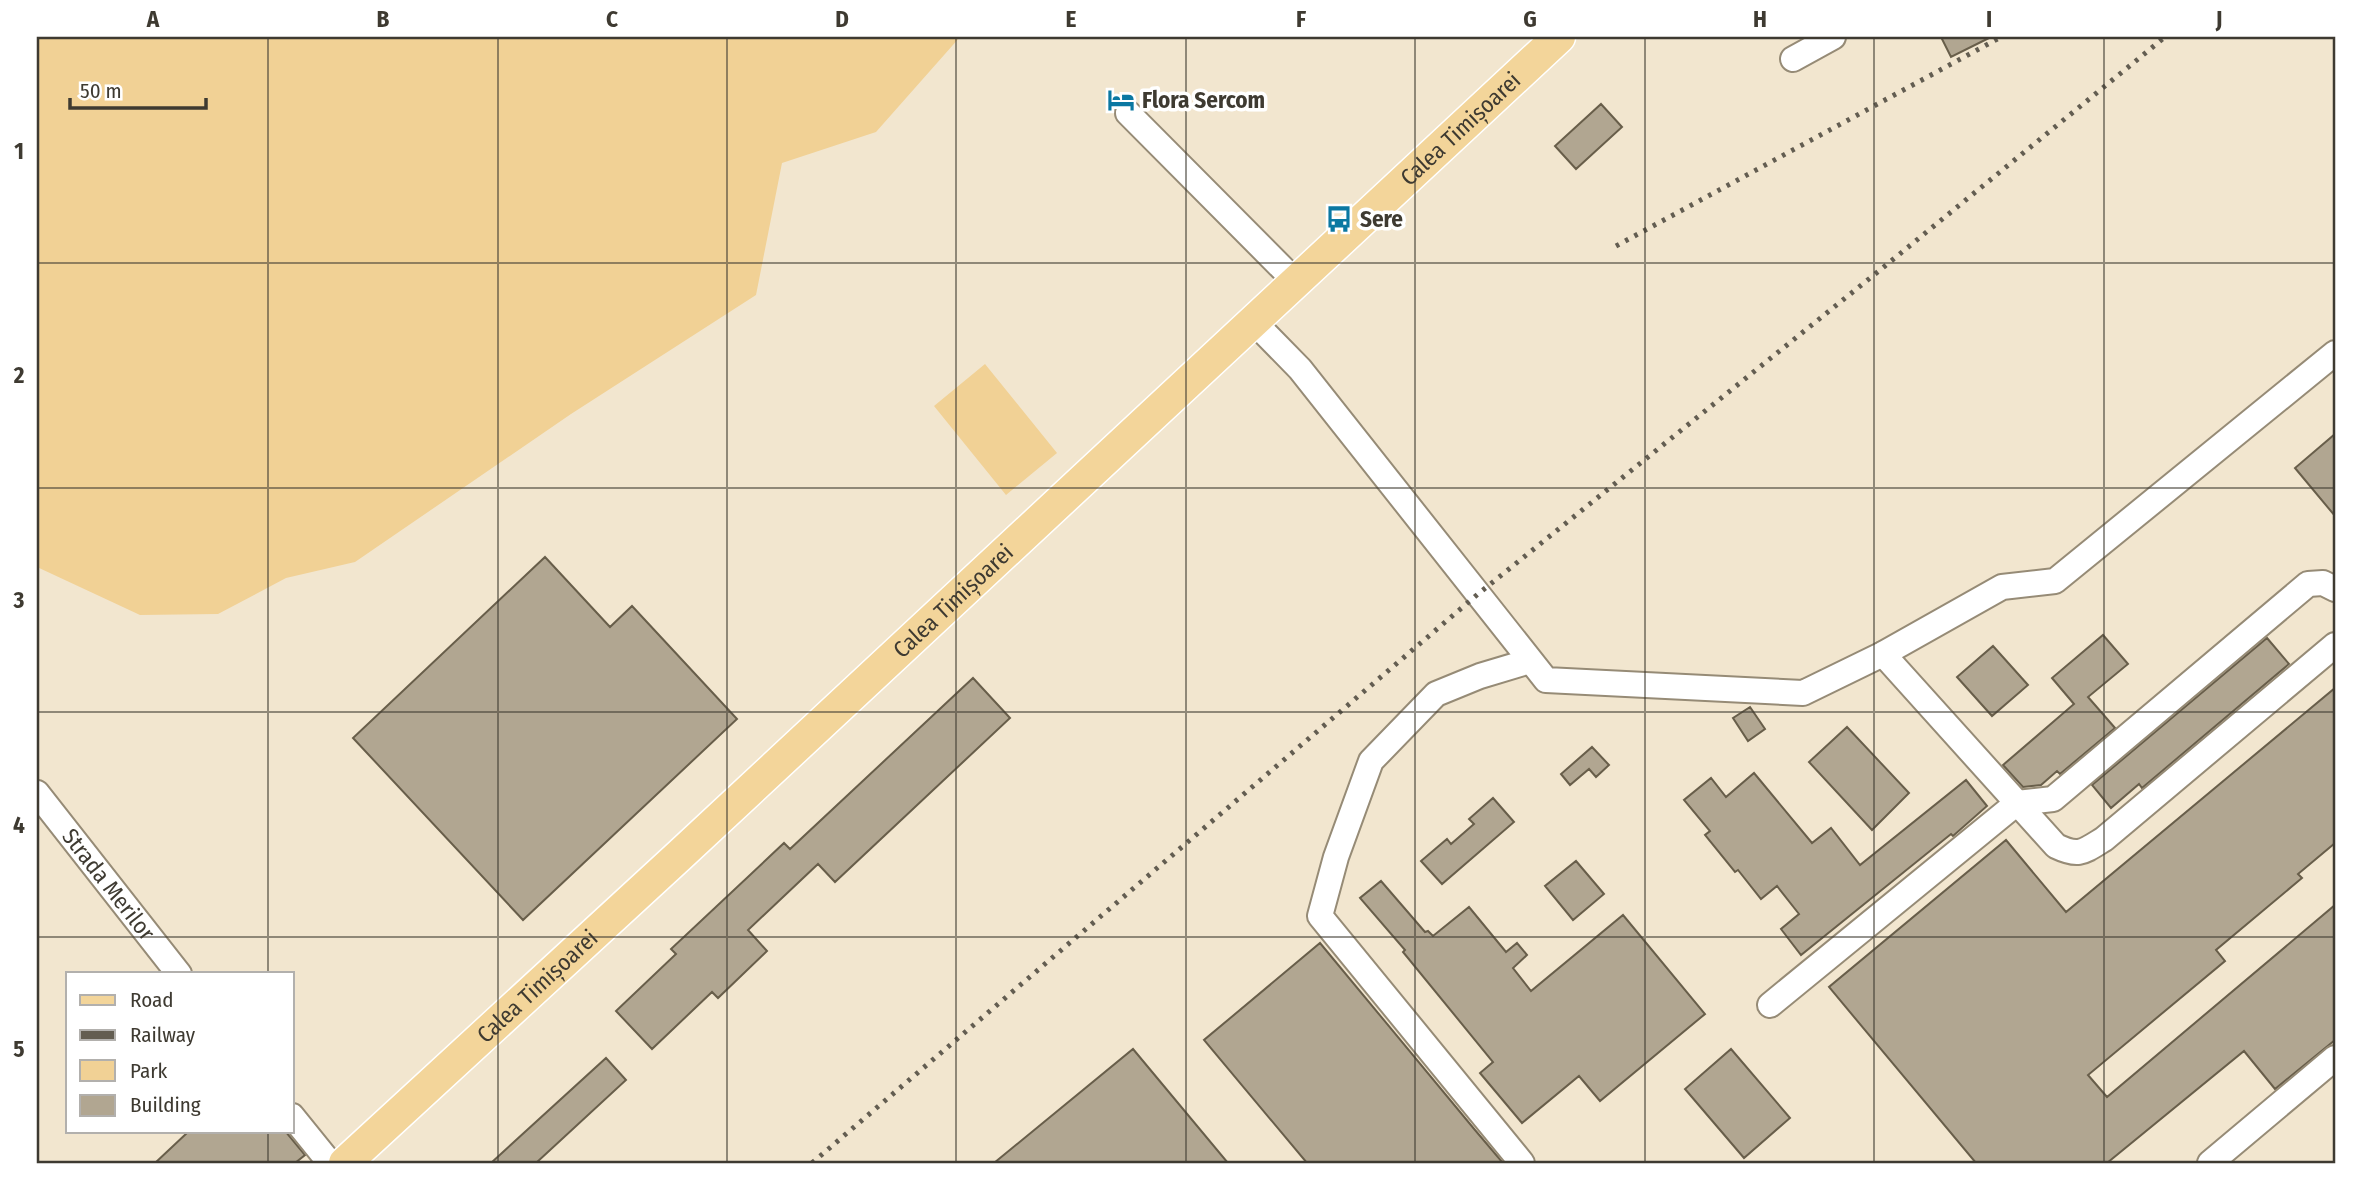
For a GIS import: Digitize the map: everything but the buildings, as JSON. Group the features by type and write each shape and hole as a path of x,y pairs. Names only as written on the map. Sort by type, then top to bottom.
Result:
{"main road":[{"name":"Calea Timișoarei","path":"345,1163 1559,37"}],"street":[{"path":"1793,59 1833,37"},
{"path":"1128,113 1296,282"},
{"path":"1254,321 1300,369 1546,681 1803,693 1883,654 2002,587 2055,581 2335,353"},
{"path":"1770,1005 2017,803 2053,799 2308,584 2323,583 2335,589"},
{"path":"1883,654 2056,846 2072,853 2088,849 2114,830 2335,645"},
{"path":"1522,1163 1320,916 1336,857 1371,761 1436,694 1480,676 1530,661"},
{"name":"Strada Merilor","path":"37,793 177,972"},
{"path":"2210,1163 2335,1058"},
{"path":"294,1118 330,1163"}],"green space":[{"path":"37,37 960,37 876,132 782,163 756,295 571,414 355,562 286,578 218,614 140,615 37,567"},
{"path":"985,364 1057,453 1006,495 934,406"}],"railway":[{"path":"1616,246 2001,37"},
{"path":"812,1163 1478,594 2165,37"}],"place":[{"name":"Flora Sercom","path":"1121,100"},
{"name":"Sere","path":"1339,219"}]}
